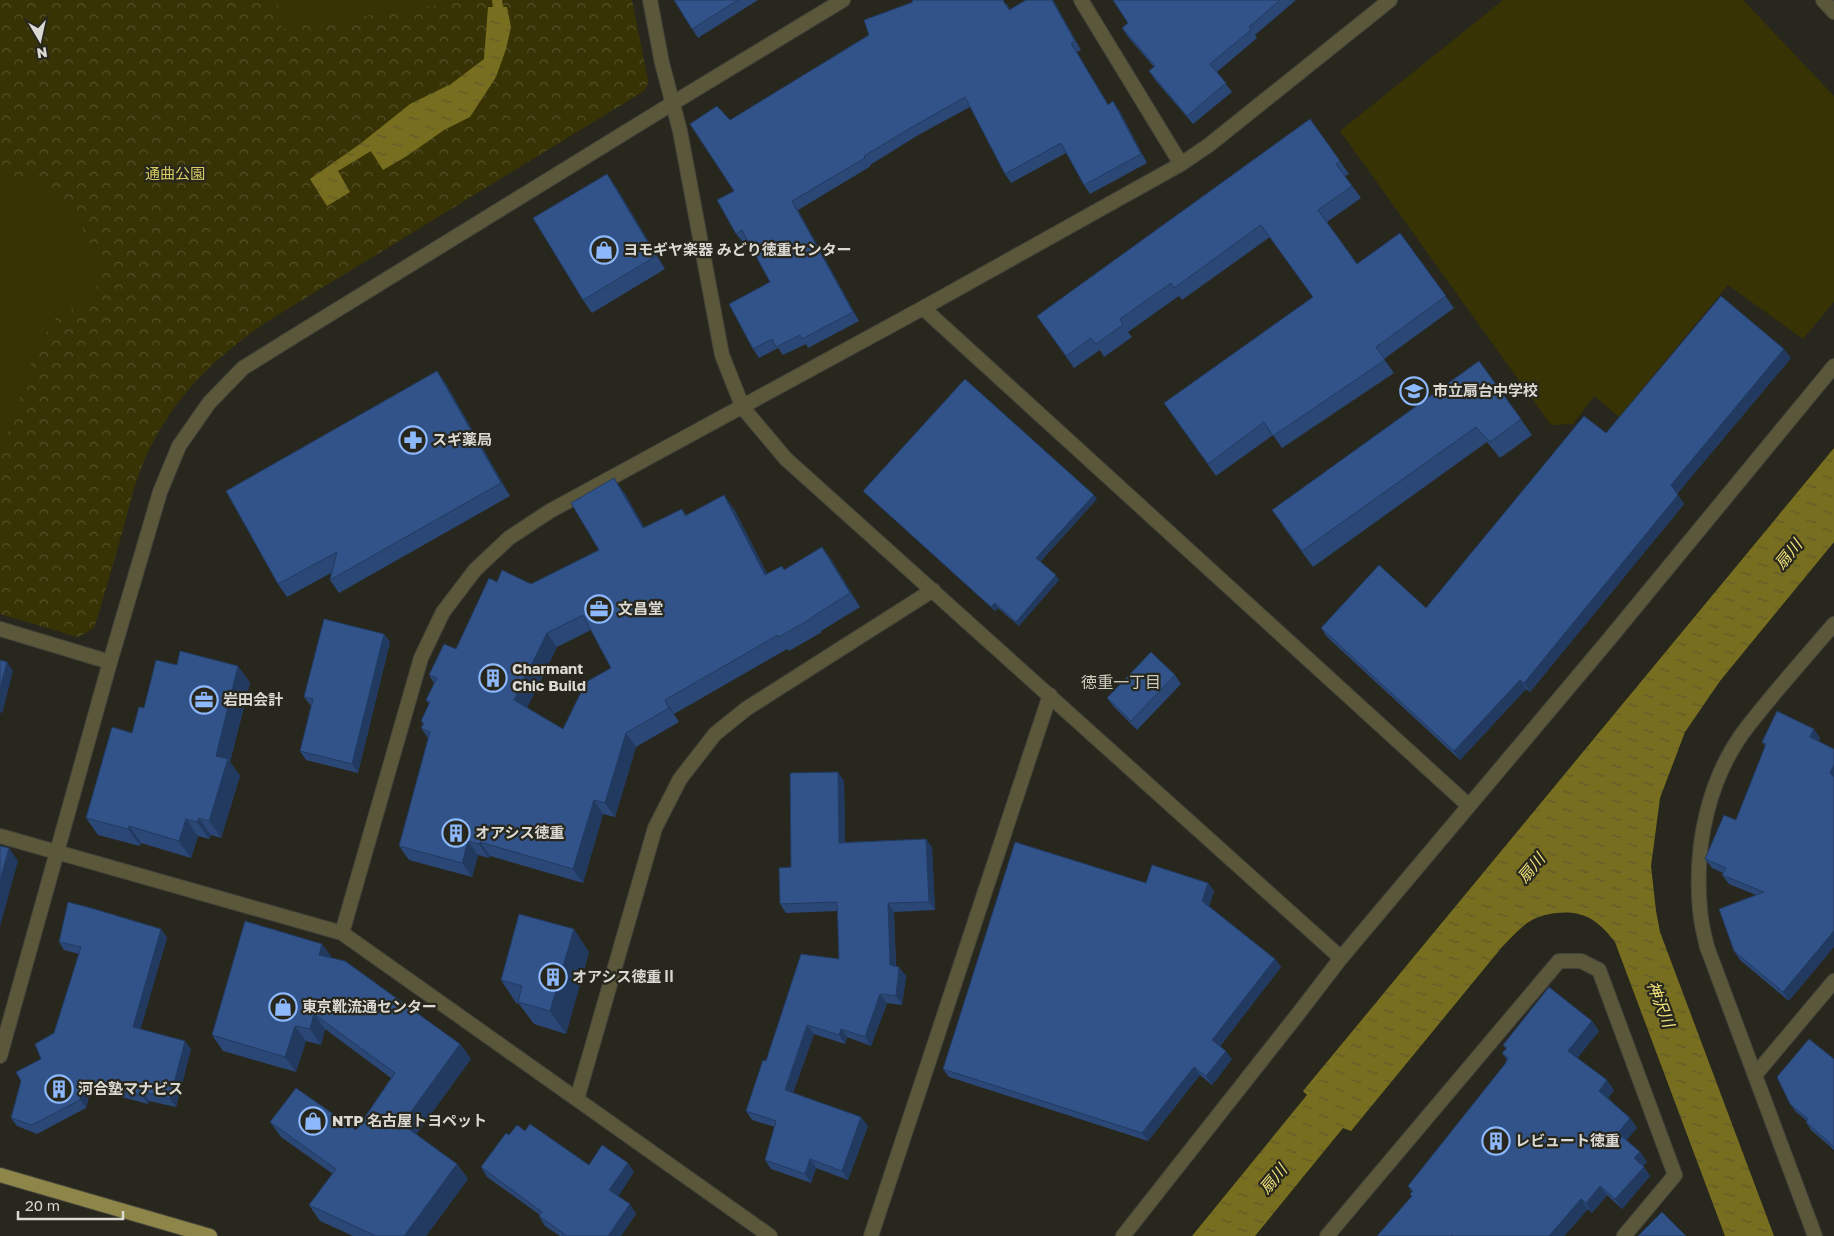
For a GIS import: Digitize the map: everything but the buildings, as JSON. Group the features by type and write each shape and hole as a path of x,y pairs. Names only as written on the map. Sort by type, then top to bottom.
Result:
{"main road":[{"path":"0,1175 210,1236"}],"street":[{"path":"650,0 680,131 722,355 743,408 786,459 1341,958"},
{"path":"0,1056 110,662 160,492 178,446 209,403 244,368 843,0"},
{"path":"1081,0 1181,164"},
{"path":"342,933 421,658 443,612 475,570 509,538 550,511 743,408 1181,164 1209,145 1390,0"},
{"path":"1823,0 1834,12"},
{"path":"923,308 1468,805"},
{"path":"1123,1236 1341,958 1834,366"},
{"path":"576,1099 655,828 680,779 715,734 746,709 933,590"},
{"path":"1815,1236 1707,947 1700,910 1701,838 1715,785 1725,763 1747,727 1834,624"},
{"path":"0,629 110,662"},
{"path":"871,1236 1050,695"},
{"path":"0,836 342,933 770,1236"},
{"path":"1327,1236 1559,961 1581,961 1599,970 1675,1175 1624,1236"},
{"path":"1755,1075 1834,981"}],"green space":[{"name":"通曲公園","path":"0,0 632,0 648,80 644,91 268,321 250,333 203,373 165,421 149,450 134,491 94,628 78,637 0,614"},
{"path":"277,0 468,0 282,29"},
{"path":"1503,0 1743,0 1834,96 1834,302 1803,339 1728,285 1619,417 1594,396 1573,424 1551,425 1340,131"},
{"path":"0,170 58,192 79,222 91,245 98,266 96,295 56,318 37,347 0,454"}],"water":[{"path":"488,7 507,7 511,27 506,49 496,77 470,117 444,130 383,170 371,151 338,171 350,192 327,206 310,179 360,144 410,104 451,84 484,59"},
{"path":"1834,448 1834,542 1720,681 1685,732 1660,798 1651,866 1660,932 1774,1236 1725,1236 1615,942 1603,928 1590,918 1566,912 1537,917 1520,929 1502,947 1351,1131 1343,1128 1255,1236 1192,1236 1307,1095 1303,1091"}],"waterway":[{"path":"497,0 498,7"}],"place":[{"name":"ヨモギヤ楽器 みどり徳重センター","path":"604,250"},
{"name":"市立扇台中学校","path":"1414,391"},
{"name":"スギ薬局","path":"413,440"},
{"name":"文昌堂","path":"599,609"},
{"name":"Charmant Chic Build","path":"493,678"},
{"name":"岩田会計","path":"204,700"},
{"name":"オアシス徳重","path":"456,833"},
{"name":"オアシス徳重Ⅱ","path":"553,977"},
{"name":"東京靴流通センター","path":"283,1007"},
{"name":"河合塾マナビス","path":"59,1089"},
{"name":"NTP 名古屋トヨペット","path":"313,1121"},
{"name":"レビュート徳重","path":"1496,1141"}],"district":[{"name":"徳重一丁目","path":"1121,682"}],"water label":[{"name":"扇川","path":"1788,554"},
{"name":"扇川","path":"1531,868"},
{"name":"神沢川","path":"1661,1004"},
{"name":"扇川","path":"1273,1179"}]}
